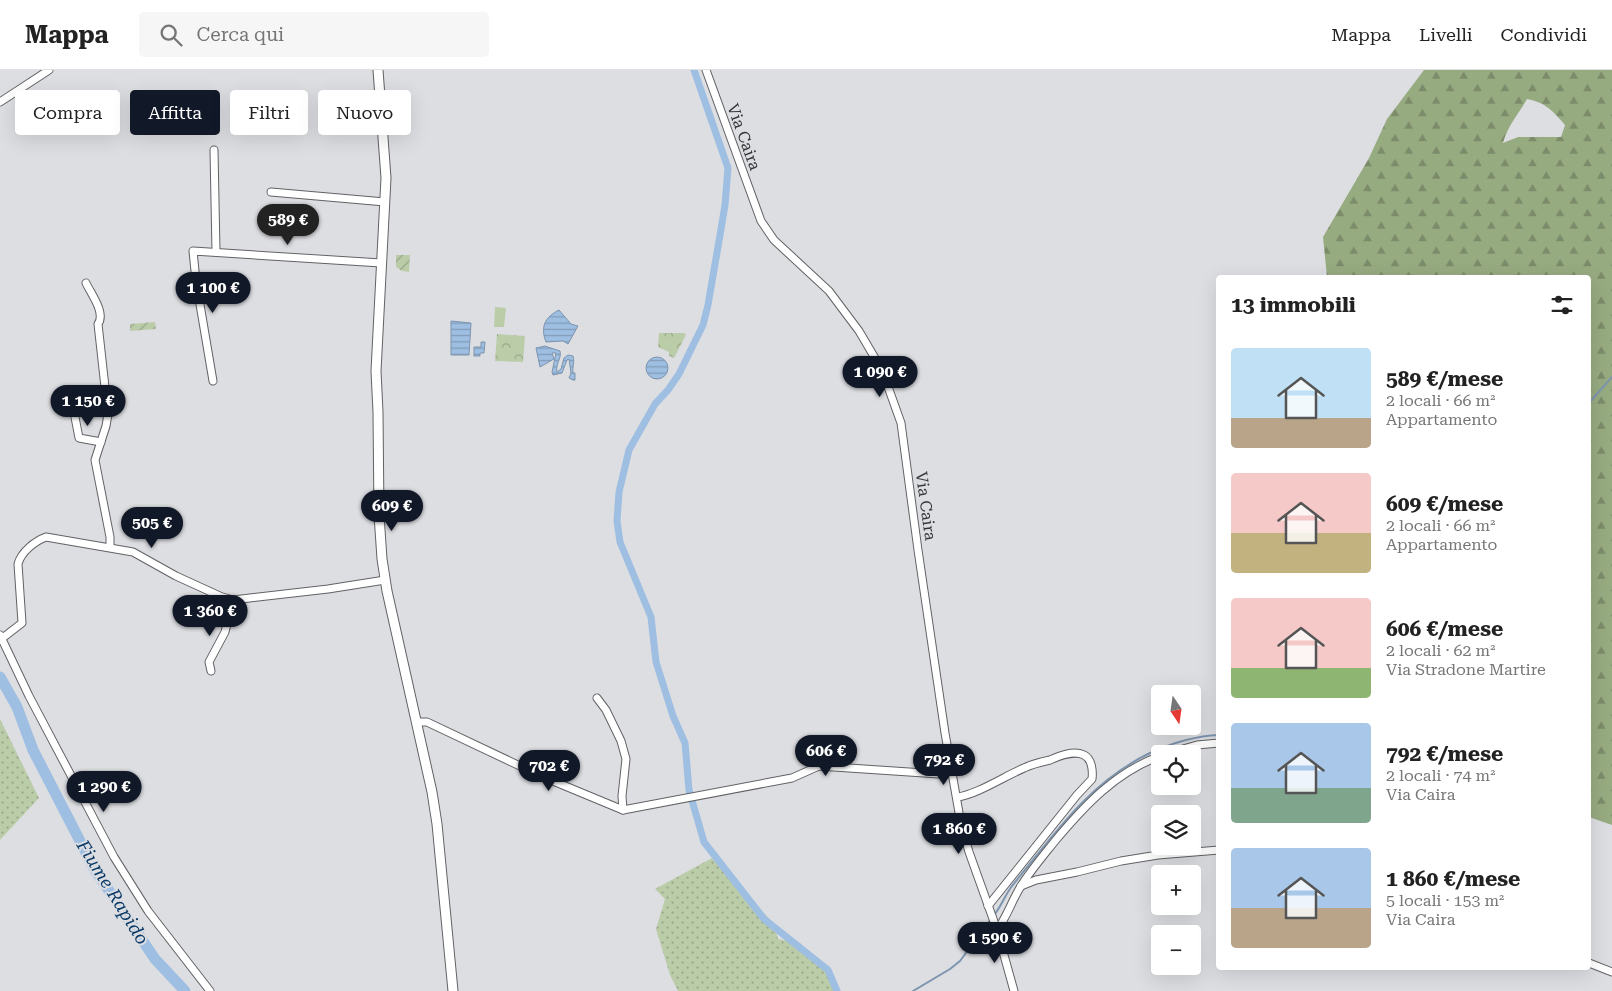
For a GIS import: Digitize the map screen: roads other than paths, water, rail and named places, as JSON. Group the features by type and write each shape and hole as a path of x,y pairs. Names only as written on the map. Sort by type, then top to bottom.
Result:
{"main road":[{"path":"378,70 384,147 385,202 376,364 378,515 385,580 432,792 437,824 453,991"}],"street":[{"path":"0,102 50,70"},
{"name":"Via Caira","path":"706,70 760,221 774,240 829,291 859,331 882,370 901,423 918,550 961,824 997,930 1014,991"},
{"path":"214,150 216,252"},
{"path":"271,192 385,202"},
{"path":"213,381 196,281 193,251 381,263"},
{"path":"86,283 101,314 101,320 98,324 108,414 95,466 110,537 110,547"},
{"path":"74,412 79,438 101,442"},
{"path":"210,991 148,911 114,857 29,696 1,638 22,623 18,564 20,559 25,551 46,537 110,547 133,552 176,576 222,597 233,600 385,580"},
{"path":"211,671 209,662 225,632 233,600"},
{"path":"597,698 606,710 621,741 626,759 622,796 623,810"},
{"path":"416,722 427,722 541,776 623,810 792,778 820,766 940,774 952,771"},
{"path":"1197,745 1216,743"},
{"path":"957,797 968,795 1026,766 1066,755 1075,753 1083,755 1088,759 1091,766 1092,779 988,906"},
{"path":"997,930 1031,871 1078,813 1103,788 1137,765 1151,760"},
{"path":"1021,886 1036,880 1121,861 1158,855 1216,850"},
{"path":"1591,964 1612,972"}],"water":[{"path":"559,310 571,324 578,326 568,344 563,341 546,342 544,337 544,327 547,319"},
{"path":"451,321 471,323 469,355 451,355"},
{"path":"481,342 485,342 484,353 480,353 480,356 474,356 474,347 481,347"},
{"path":"545,346 560,351 557,372 561,369 564,358 568,355 573,356 575,380 569,378 571,373 569,359 562,373 553,375 556,353 552,353 554,359 540,367 536,348"},
{"path":"657,357 665,360 668,368 665,376 657,379 649,376 646,368 649,360"}],"waterway":[{"path":"694,70 728,168 725,205 703,325 679,374 655,404 629,450 619,492 617,521 620,542 651,617 656,662 673,716 685,743 689,790 704,842 764,919 828,970 837,991"},
{"path":"1591,401 1612,377"},
{"name":"Fiume Rapido","path":"0,677 17,707 33,750 95,870 155,959 185,991"},
{"path":"994,915 1012,886 1058,829 1108,779 1128,765 1158,749 1192,738 1216,735"},
{"path":"913,991 960,961 991,919"}]}
